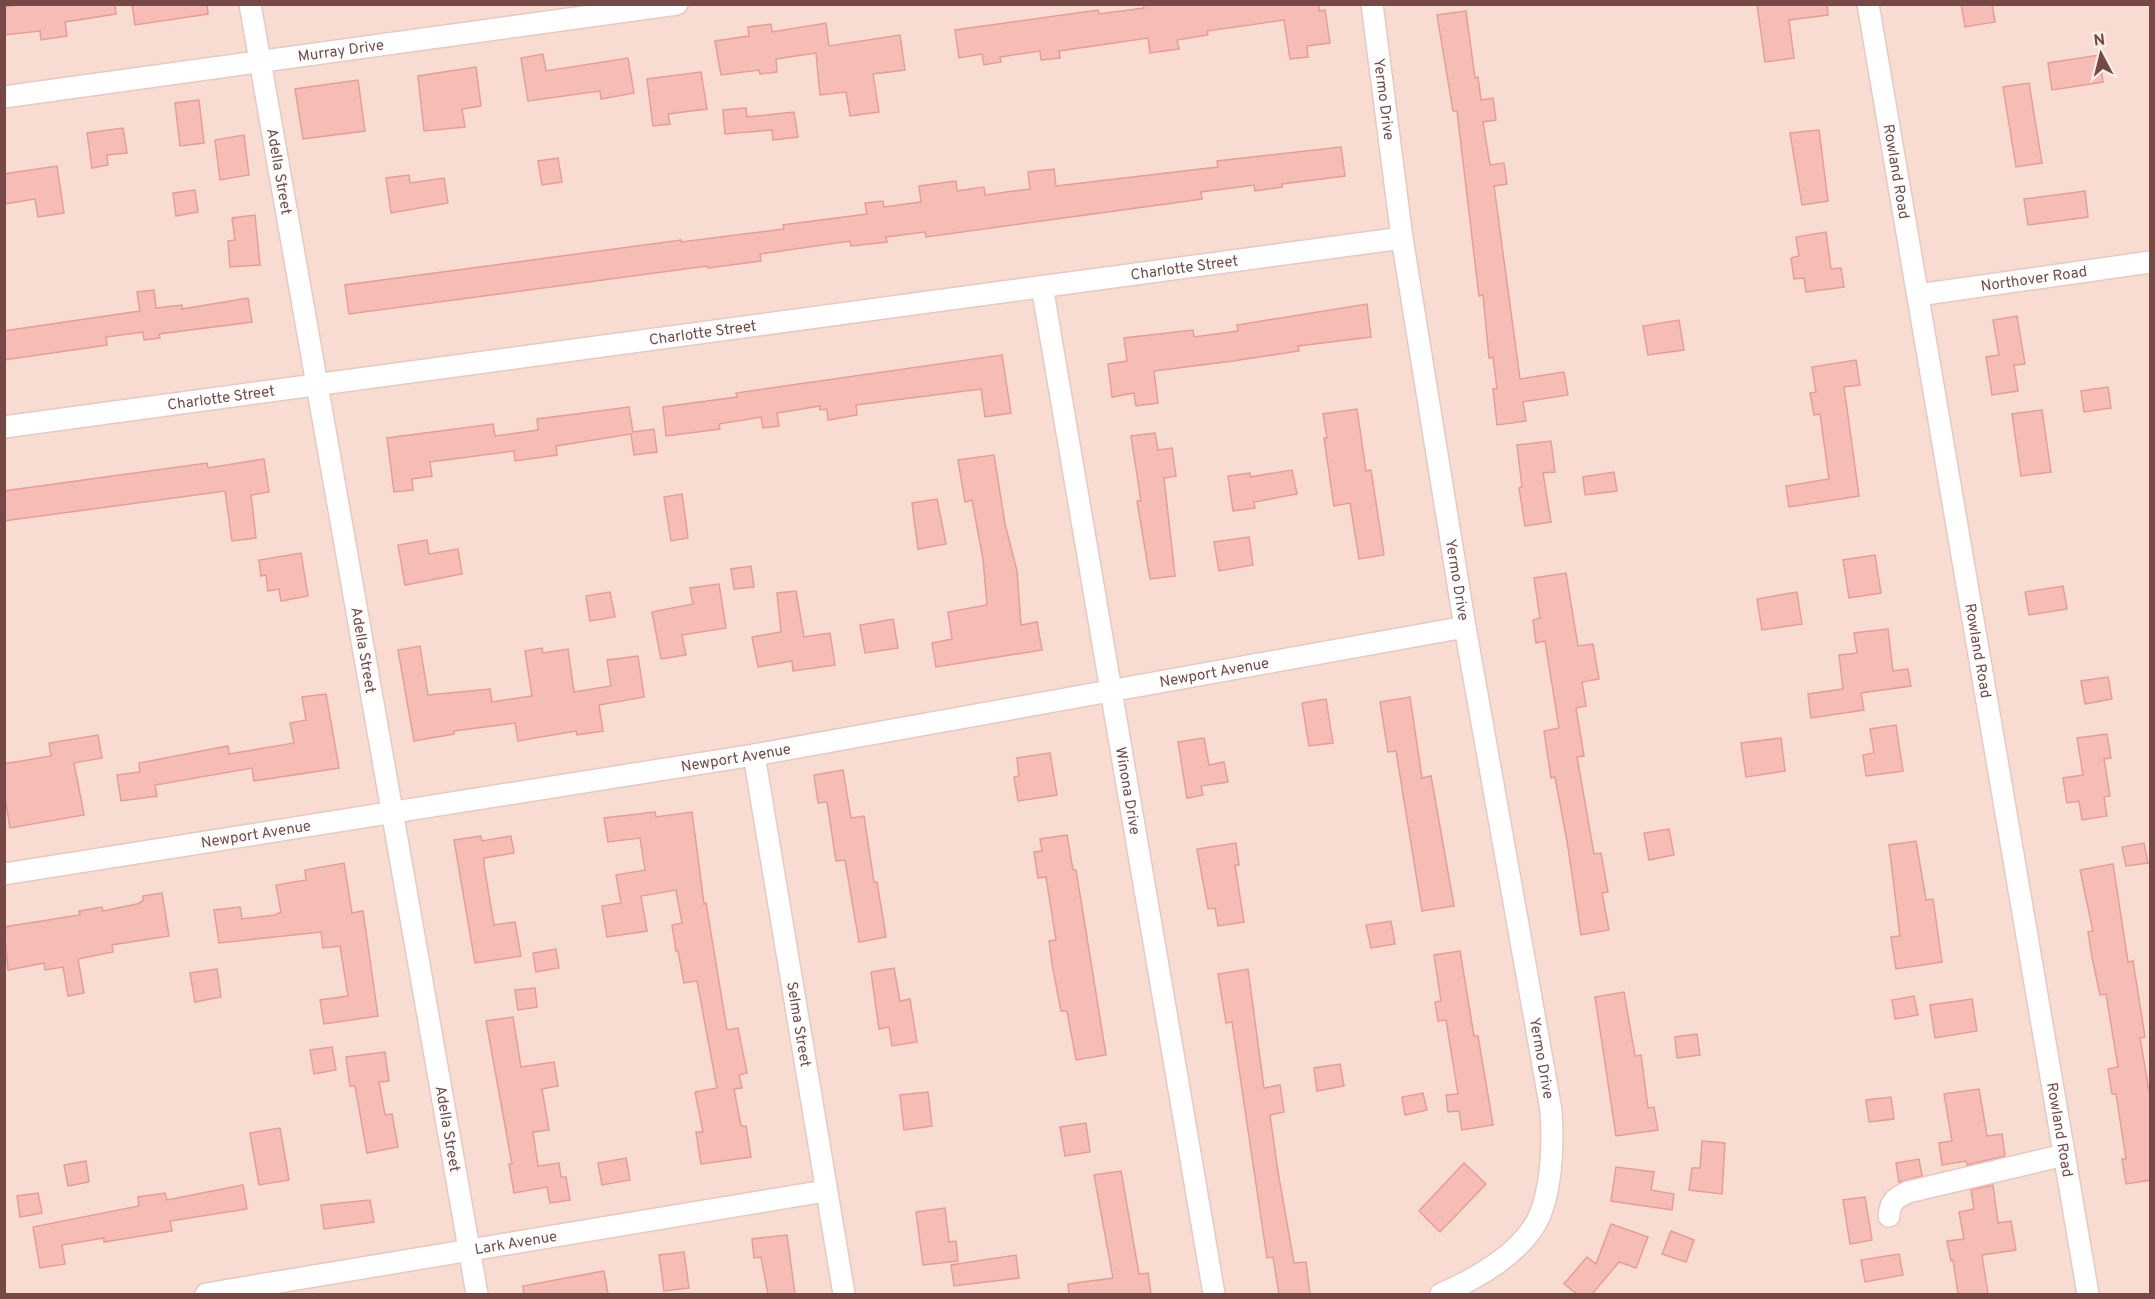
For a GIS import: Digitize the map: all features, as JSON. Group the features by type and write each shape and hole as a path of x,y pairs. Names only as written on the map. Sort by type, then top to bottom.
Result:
{"street":[{"name":"Adella Street","path":"250,4 477,1294"},
{"name":"Murray Drive","path":"4,96 261,63 677,4"},
{"name":"Yermo Drive","path":"1372,4 1402,238 1465,627 1551,1110 1553,1152 1539,1215 1513,1252 1460,1286 1441,1294"},
{"name":"Rowland Road","path":"1868,4 2088,1294"},
{"name":"Charlotte Street","path":"4,427 1402,238"},
{"name":"Northover Road","path":"1918,296 2151,262"},
{"name":"Winona Drive","path":"1042,286 1214,1294"},
{"name":"Newport Avenue","path":"4,874 754,755 1465,627"},
{"name":"Selma Street","path":"754,755 844,1294"},
{"path":"1889,1216 1890,1205 1896,1197 1908,1192 2064,1155"},
{"name":"Lark Avenue","path":"206,1294 825,1191"}],"shaded area":[{"path":"5,5 2150,5 2150,1294 5,1294"}],"building":[{"path":"25,4 115,4 116,14 65,22 67,36 41,40 40,31 4,35 4,7"},
{"path":"132,4 207,4 208,14 135,25"},
{"path":"1143,4 1319,4 1319,11 1325,10 1330,43 1307,46 1308,57 1290,59 1284,20 1207,31 1208,35 1177,40 1179,49 1150,53 1148,38 1059,51 1060,58 1041,60 1040,51 1000,57 1001,62 984,65 982,54 959,58 955,30 1098,10 1099,14 1144,8"},
{"path":"1757,4 1827,4 1828,15 1789,20 1794,58 1765,62"},
{"path":"1961,4 1992,4 1995,22 1965,27"},
{"path":"1466,11 1475,78 1478,77 1481,100 1493,98 1496,120 1483,122 1490,165 1504,163 1507,184 1494,186 1520,379 1564,372 1568,395 1523,402 1526,421 1497,425 1493,389 1497,389 1493,357 1489,358 1483,295 1479,296 1457,111 1453,111 1437,15"},
{"path":"826,23 829,46 900,35 905,70 873,74 879,112 850,116 846,92 820,95 816,53 776,59 777,72 760,74 759,70 721,75 715,41 749,36 748,27 771,24 772,32"},
{"path":"543,54 546,71 628,58 634,93 601,99 600,91 528,101 521,58"},
{"path":"2099,55 2103,82 2052,90 2048,63"},
{"path":"476,67 481,106 462,109 465,127 424,131 418,76"},
{"path":"701,72 707,109 668,114 670,124 653,126 647,79"},
{"path":"358,80 365,131 303,139 295,89"},
{"path":"2029,83 2042,163 2016,167 2003,87"},
{"path":"199,100 204,143 180,146 175,103"},
{"path":"746,108 747,117 794,112 798,137 773,140 772,130 725,134 723,110"},
{"path":"123,128 127,153 107,155 108,165 92,168 87,133"},
{"path":"1819,130 1828,201 1802,205 1790,133"},
{"path":"244,135 249,175 220,180 215,140"},
{"path":"1341,147 1345,176 1282,184 1282,187 1255,191 1254,185 1201,192 1202,199 926,237 925,232 886,237 887,242 851,246 850,241 760,254 761,261 708,268 707,266 349,314 345,285 681,240 681,242 784,229 783,225 867,214 865,203 883,201 884,207 921,202 919,186 956,181 957,191 984,187 985,195 1030,189 1028,172 1054,169 1056,186 1218,167 1217,161"},
{"path":"558,158 562,182 542,185 538,161"},
{"path":"57,166 64,213 38,217 35,199 4,204 4,174"},
{"path":"409,175 410,183 444,178 448,203 391,213 386,178"},
{"path":"195,190 198,212 176,216 173,193"},
{"path":"2085,191 2088,217 2028,225 2024,199"},
{"path":"255,215 260,265 230,267 228,241 235,240 232,218"},
{"path":"1826,232 1831,269 1841,268 1844,287 1806,292 1804,278 1794,279 1791,258 1799,256 1796,237"},
{"path":"154,290 156,308 182,305 182,309 248,298 252,322 159,334 160,338 144,340 143,332 106,337 107,345 4,360 4,331 140,311 137,292"},
{"path":"1367,304 1371,337 1298,346 1299,351 1154,371 1158,403 1136,406 1134,393 1112,397 1108,364 1127,361 1124,338 1193,330 1194,337 1238,331 1237,325"},
{"path":"2017,316 2025,364 2014,365 2018,391 1992,395 1986,357 1999,355 1993,320"},
{"path":"1679,320 1684,350 1648,355 1643,326"},
{"path":"1002,355 1011,413 985,417 981,389 856,405 857,415 828,420 827,409 820,410 820,406 777,413 779,426 763,428 761,417 719,424 720,429 666,436 663,407 737,397 736,393"},
{"path":"1856,360 1860,385 1844,387 1859,496 1789,507 1786,486 1829,479 1820,414 1814,415 1810,393 1816,392 1812,367"},
{"path":"2108,387 2111,408 2084,412 2081,391"},
{"path":"629,407 633,432 654,429 657,452 634,455 631,434 556,446 557,455 515,461 514,451 430,462 432,476 412,479 413,490 394,492 387,438 493,424 495,436 538,430 537,419"},
{"path":"1357,409 1366,471 1371,470 1384,555 1359,559 1350,503 1334,506 1324,438 1327,438 1323,414"},
{"path":"2042,410 2051,472 2021,476 2012,414"},
{"path":"1155,433 1158,450 1172,448 1176,476 1164,478 1175,576 1150,579 1137,501 1141,501 1131,436"},
{"path":"1551,441 1555,472 1543,473 1551,522 1525,526 1519,488 1522,487 1517,445"},
{"path":"994,455 1005,524 1017,571 1021,625 1037,622 1042,650 936,667 932,643 952,639 948,612 987,605 983,559 972,500 965,502 958,460"},
{"path":"264,459 269,492 251,495 256,538 232,541 225,491 4,521 4,491 207,463 208,468"},
{"path":"1292,470 1297,494 1254,502 1255,508 1233,511 1228,476 1250,473 1250,477"},
{"path":"1614,472 1617,491 1585,495 1583,477"},
{"path":"682,494 688,538 671,541 664,497"},
{"path":"937,499 946,544 918,549 912,503"},
{"path":"1249,537 1253,565 1219,571 1214,542"},
{"path":"427,540 429,554 458,549 462,574 405,585 398,545"},
{"path":"301,553 308,596 281,601 279,589 268,591 266,575 261,576 259,560"},
{"path":"1875,555 1881,593 1849,598 1843,560"},
{"path":"751,566 754,587 734,589 731,569"},
{"path":"1566,573 1578,646 1593,644 1599,679 1582,682 1586,706 1576,708 1584,756 1577,757 1594,854 1601,853 1608,892 1602,893 1609,930 1581,935 1567,841 1555,777 1551,778 1544,731 1559,728 1545,641 1536,643 1533,620 1540,618 1534,578"},
{"path":"719,584 726,628 682,635 686,655 661,659 652,612 693,604 690,588"},
{"path":"2063,586 2067,609 2029,615 2025,592"},
{"path":"796,591 804,637 830,633 835,665 793,671 792,661 758,667 752,637 781,632 777,593"},
{"path":"610,592 615,617 590,621 586,596"},
{"path":"1797,592 1802,624 1762,630 1757,599"},
{"path":"893,619 898,648 865,653 860,625"},
{"path":"1888,629 1893,671 1908,669 1911,686 1861,693 1864,710 1811,718 1808,694 1843,689 1839,655 1857,653 1854,633"},
{"path":"420,646 428,695 490,689 492,702 532,696 525,651 542,648 543,653 568,649 574,692 611,686 607,660 638,656 644,697 599,705 603,731 577,735 576,731 518,741 515,723 454,731 454,734 414,741 398,650"},
{"path":"2108,677 2112,699 2085,704 2081,681"},
{"path":"326,694 339,768 254,781 252,768 155,785 157,796 121,801 117,775 140,772 139,763 228,746 229,754 294,743 290,723 306,720 302,697"},
{"path":"1410,697 1422,778 1431,776 1454,906 1422,911 1396,751 1388,752 1380,702"},
{"path":"1326,699 1333,743 1309,746 1302,703"},
{"path":"1896,725 1903,771 1866,776 1863,755 1874,753 1870,729"},
{"path":"2107,734 2111,758 2104,759 2110,796 2104,797 2107,816 2082,820 2079,801 2067,803 2063,778 2083,775 2077,738"},
{"path":"98,735 102,758 74,763 84,815 10,828 4,792 4,764 51,756 49,743"},
{"path":"1204,738 1209,765 1224,762 1228,782 1201,786 1203,795 1187,798 1178,742"},
{"path":"1781,738 1785,771 1746,777 1741,743"},
{"path":"1050,753 1057,795 1018,801 1014,777 1019,776 1017,758"},
{"path":"843,770 851,818 864,816 874,882 877,882 886,937 859,942 845,860 836,861 827,802 818,803 814,775"},
{"path":"655,812 656,817 692,812 704,904 706,903 727,1030 738,1028 747,1073 739,1075 742,1088 734,1089 741,1126 746,1126 751,1157 701,1164 696,1132 703,1132 695,1092 717,1088 697,981 684,983 678,951 676,951 672,925 682,923 676,890 641,896 647,931 607,937 602,906 621,903 616,875 645,870 640,838 608,842 604,818"},
{"path":"1669,829 1674,855 1649,860 1644,833"},
{"path":"1067,835 1073,870 1076,870 1106,1055 1076,1060 1067,1011 1061,1011 1052,964 1049,941 1056,940 1046,877 1038,878 1034,852 1042,851 1040,839"},
{"path":"481,836 482,841 511,836 514,853 484,858 484,865 494,925 515,922 521,956 475,963 454,840"},
{"path":"1916,841 1926,900 1933,899 1942,962 1896,969 1891,937 1900,936 1889,845"},
{"path":"1236,843 1239,865 1235,865 1244,922 1218,926 1215,908 1208,909 1197,849"},
{"path":"2144,843 2148,863 2126,866 2122,847"},
{"path":"344,863 352,913 363,911 378,1016 324,1024 320,1000 348,996 340,946 323,948 321,932 219,943 214,910 240,907 242,919 275,915 281,912 276,885 306,880 305,870"},
{"path":"2113,864 2128,962 2133,961 2145,1037 2140,1038 2151,1102 2151,1180 2126,1184 2122,1159 2126,1159 2116,1094 2112,1094 2108,1069 2118,1067 2106,994 2100,995 2092,957 2088,932 2093,931 2080,870"},
{"path":"162,893 169,936 112,945 113,952 78,959 84,993 68,996 63,967 45,970 44,963 8,970 4,927 80,915 79,911 102,907 103,911 137,904 143,901 143,896"},
{"path":"1391,921 1395,944 1371,948 1366,925"},
{"path":"556,949 559,968 536,972 533,953"},
{"path":"1460,951 1474,1036 1478,1036 1493,1125 1462,1130 1459,1111 1448,1112 1446,1095 1458,1094 1446,1020 1438,1021 1435,1002 1441,1001 1434,955"},
{"path":"894,968 900,1001 910,999 917,1042 892,1046 889,1027 879,1029 871,972"},
{"path":"217,969 221,997 195,1002 190,973"},
{"path":"1248,969 1264,1088 1280,1085 1284,1112 1270,1115 1294,1263 1306,1262 1310,1294 1279,1294 1273,1257 1267,1258 1232,1022 1226,1023 1218,974"},
{"path":"535,988 537,1007 518,1010 515,990"},
{"path":"1624,992 1635,1056 1641,1055 1648,1108 1654,1107 1658,1130 1616,1136 1595,997"},
{"path":"1914,996 1918,1015 1895,1019 1892,1000"},
{"path":"1972,999 1977,1031 1935,1038 1930,1005"},
{"path":"513,1017 521,1067 554,1062 558,1086 542,1089 549,1130 533,1132 538,1166 559,1163 561,1177 566,1177 570,1200 550,1203 547,1187 514,1193 509,1164 512,1164 486,1021"},
{"path":"1697,1034 1700,1055 1677,1058 1675,1037"},
{"path":"332,1047 336,1070 314,1074 310,1050"},
{"path":"385,1052 389,1081 379,1082 385,1115 392,1114 398,1147 367,1153 355,1086 350,1086 346,1057"},
{"path":"1340,1064 1344,1086 1317,1091 1314,1068"},
{"path":"1979,1089 1987,1136 2002,1134 2005,1156 1967,1165 1966,1161 1942,1165 1939,1143 1952,1141 1944,1094"},
{"path":"928,1092 932,1126 904,1130 900,1095"},
{"path":"1423,1093 1427,1110 1405,1115 1402,1097"},
{"path":"1891,1097 1894,1119 1869,1122 1866,1100"},
{"path":"1086,1123 1090,1152 1065,1156 1060,1127"},
{"path":"280,1128 289,1180 259,1185 250,1133"},
{"path":"1702,1141 1725,1143 1722,1194 1689,1190 1692,1168 1700,1168"},
{"path":"626,1158 630,1180 602,1185 598,1163"},
{"path":"1919,1159 1922,1176 1899,1182 1896,1163"},
{"path":"86,1161 89,1182 68,1186 64,1165"},
{"path":"1464,1163 1486,1184 1440,1232 1419,1211"},
{"path":"1616,1167 1654,1172 1651,1190 1674,1194 1672,1210 1611,1201"},
{"path":"1121,1171 1139,1274 1148,1273 1151,1294 1069,1294 1068,1284 1113,1278 1094,1175"},
{"path":"243,1185 247,1209 170,1221 172,1231 104,1242 104,1238 62,1245 65,1264 40,1268 33,1227 139,1206 138,1197 165,1193 167,1200"},
{"path":"1993,1185 1998,1223 2011,1221 2016,1250 1982,1255 1988,1294 1958,1294 1953,1260 1951,1261 1947,1241 1964,1239 1959,1212 1974,1209 1971,1190"},
{"path":"38,1193 42,1213 20,1217 17,1196"},
{"path":"1865,1197 1872,1240 1850,1244 1843,1200"},
{"path":"370,1200 374,1222 324,1229 321,1205"},
{"path":"945,1208 949,1242 956,1241 958,1261 923,1265 916,1212"},
{"path":"1611,1224 1648,1237 1636,1268 1619,1262 1592,1294 1577,1294 1564,1284 1587,1257 1596,1264"},
{"path":"1671,1231 1694,1240 1686,1262 1662,1254"},
{"path":"787,1235 795,1294 768,1294 761,1257 754,1258 752,1239"},
{"path":"684,1252 689,1288 664,1291 659,1255"},
{"path":"1899,1254 1903,1275 1865,1282 1861,1260"},
{"path":"1016,1255 1019,1278 954,1286 951,1265"},
{"path":"604,1271 608,1294 524,1294 523,1286"}]}
